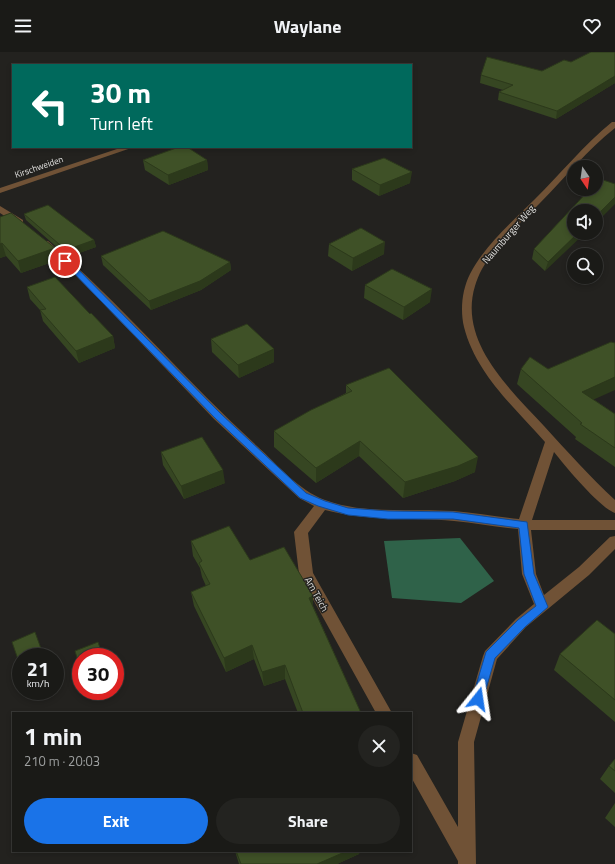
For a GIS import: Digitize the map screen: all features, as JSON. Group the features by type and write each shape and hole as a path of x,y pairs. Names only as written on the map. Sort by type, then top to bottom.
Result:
{"street":[{"name":"Naumburger Weg","path":"615,124 596,140 516,224 483,262 470,286 466,314 475,345 493,377 583,478 615,508"},
{"name":"Kirschweiden","path":"0,191 127,148"},
{"path":"0,209 18,220 77,271 218,416 303,495 322,504 348,511 388,515 453,516 524,525 615,525"},
{"path":"542,607 529,574 524,525 551,442"},
{"name":"Am Teich","path":"322,504 301,532 306,574 383,712"},
{"path":"467,862 466,742 490,656 522,623 542,607 615,541"},
{"path":"412,762 467,862"}],"shaded area":[{"path":"460,538 494,581 461,603 392,598 384,541"}],"building":[{"path":"591,52 615,52 615,76 557,111 499,92 513,85 481,75 487,57 542,71 564,60 571,62"},
{"path":"176,148 189,148 207,160 168,175 143,160"},
{"path":"384,158 412,172 380,185 352,169"},
{"path":"603,180 615,184 615,197 603,209 603,204 576,204 583,196 603,196"},
{"path":"48,205 94,240 66,250 24,214"},
{"path":"11,213 55,248 18,261 2,243 0,244 0,217"},
{"path":"567,214 567,240 571,240 548,262 534,249"},
{"path":"361,228 385,242 353,258 329,244"},
{"path":"163,231 230,262 200,281 149,301 101,256"},
{"path":"392,269 432,289 404,307 365,285"},
{"path":"55,277 113,336 76,351 40,310 46,309 27,287"},
{"path":"247,324 274,349 238,365 211,339"},
{"path":"611,342 615,343 615,377 582,392 615,414 615,448 580,424 582,423 521,369 530,357 548,369"},
{"path":"389,368 478,457 458,466 405,482 360,441 316,468 274,431 311,410 352,391 346,385"},
{"path":"202,437 223,470 181,486 161,452"},
{"path":"229,526 250,560 284,547 313,596 309,598 361,712 303,712 285,665 262,672 252,645 224,658 191,592 210,584 199,563 202,561 191,541"},
{"path":"597,620 615,634 615,700 560,654"},
{"path":"35,632 41,648 14,648 12,642"},
{"path":"98,642 100,648 83,648"},
{"path":"615,759 615,771 609,766"},
{"path":"236,852 345,852 317,864 241,864"}],"route":[{"path":"65,261 77,271 218,416 303,495 322,504 348,511 388,515 453,516 524,525 529,574 542,607 522,623 490,656 478,699"}]}
